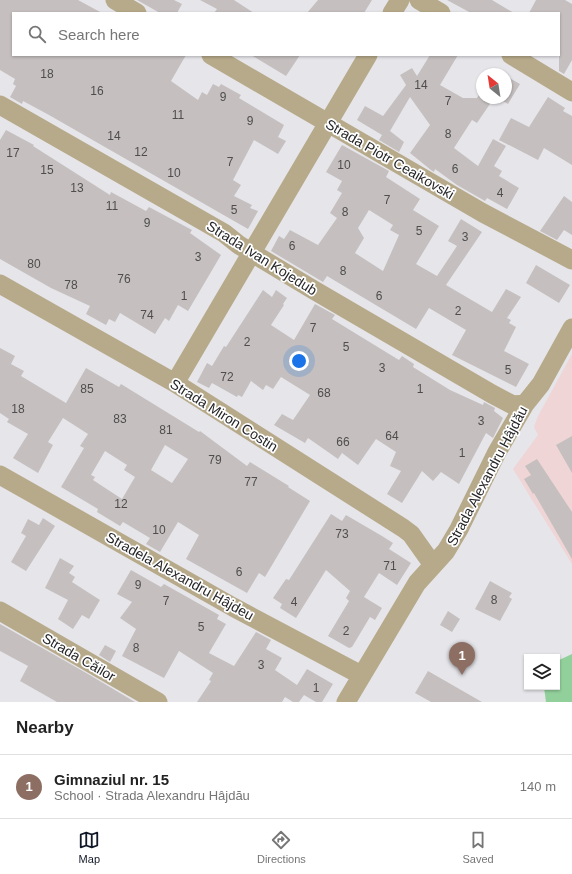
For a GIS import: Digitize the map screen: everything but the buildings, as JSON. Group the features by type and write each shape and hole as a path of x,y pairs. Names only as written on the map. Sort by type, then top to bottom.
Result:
{"street":[{"path":"115,0 135,12"},
{"path":"393,12 400,0"},
{"path":"419,0 439,12"},
{"name":"Strada Piotr Ceaikovski","path":"212,56 330,123 483,213 572,260"},
{"path":"175,383 251,252 330,123 367,56"},
{"path":"513,56 572,92"},
{"name":"Strada Ivan Kojedub","path":"0,105 224,233 251,252 492,394 513,405 525,404"},
{"name":"Strada Miron Costin","path":"0,284 175,383 403,528 411,534 432,565"},
{"name":"Strada Alexandru Hâjdău","path":"346,702 417,583 446,551 459,529 497,452 525,404 541,384 572,328"},
{"name":"Stradela Alexandru Hâjdeu","path":"0,475 234,607 361,676"},
{"name":"Strada Căilor","path":"0,611 158,702"}],"shaded area":[{"path":"572,354 572,564 513,469 538,435 534,427 538,416"}],"green space":[{"path":"572,654 572,702 546,702 544,690 560,690 560,660"}],"place":[{"name":"Gimnaziul nr. 15","path":"462,675"}]}
